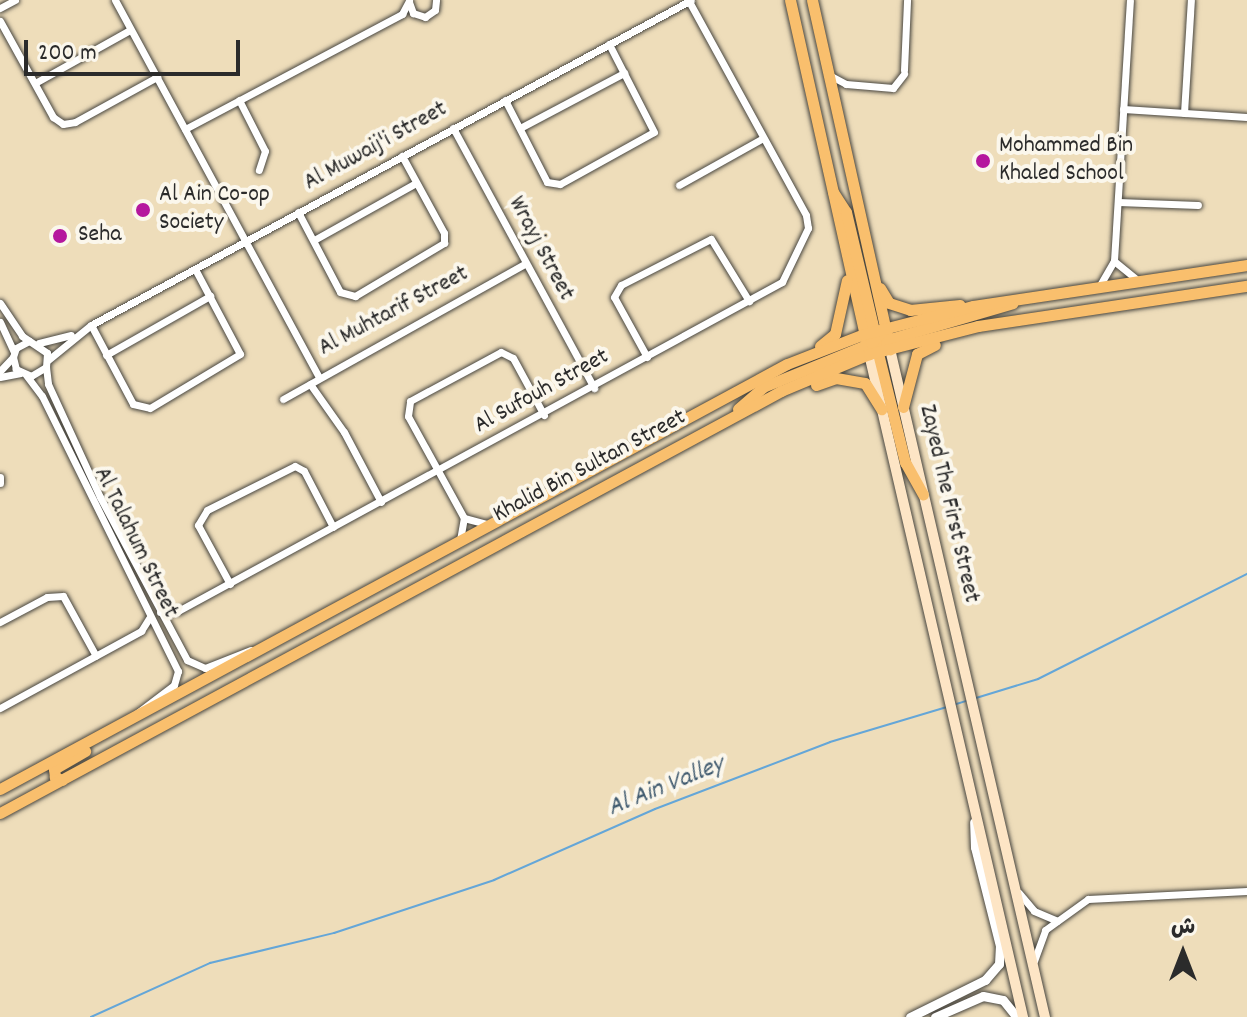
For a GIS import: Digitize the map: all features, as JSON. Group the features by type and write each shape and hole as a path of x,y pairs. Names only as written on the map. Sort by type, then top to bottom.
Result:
{"main road":[{"name":"Zayed The First Street","path":"790,0 848,267 903,407 1045,1017"},
{"name":"Zayed The First Street","path":"812,0 869,261 881,409 970,787 1020,1017"},
{"path":"831,190 846,212 905,462 923,494"},
{"path":"869,261 893,305 915,310 973,306"},
{"name":"Khalid Bin Sultan Street","path":"0,813 736,413 877,342 973,306 1025,295 1247,265"},
{"path":"787,364 835,334 848,267"},
{"name":"Khalid Bin Sultan Street","path":"0,789 787,364 877,342 1247,286"},
{"path":"736,413 755,392 877,342 1001,308 1025,295"},
{"path":"903,407 920,351 978,326"},
{"path":"781,391 801,391 832,379 856,380 871,387 881,409"},
{"path":"280,660 330,624 334,614 329,609"},
{"path":"62,780 53,775 56,767 106,739 119,724"}],"street":[{"path":"0,8 15,0"},
{"path":"115,0 318,376"},
{"path":"185,129 402,14 409,0"},
{"path":"409,0 416,16"},
{"name":"Al Muwaij'i Street","path":"24,374 47,364 91,325 690,0"},
{"name":"Al Sufouh Street","path":"160,612 178,611 230,584 594,388 782,282 808,228 806,215 690,0"},
{"path":"831,76 851,84 901,84 907,0"},
{"path":"1099,286 1114,261 1130,0"},
{"path":"1184,113 1191,0"},
{"path":"402,14 429,16 437,2"},
{"path":"0,21 53,117 69,124 157,77"},
{"path":"35,83 130,30"},
{"path":"505,100 547,182 557,185 573,178 654,132 609,44"},
{"path":"520,128 624,73"},
{"path":"836,101 851,84"},
{"path":"239,100 265,151 259,170"},
{"path":"1123,109 1247,117"},
{"name":"Wrayj Street","path":"453,128 594,388"},
{"path":"679,185 763,138"},
{"path":"298,212 343,295 355,296 444,243 444,233 402,156"},
{"path":"314,240 416,183"},
{"path":"1118,202 1198,205"},
{"path":"647,357 614,297 621,285 711,239 749,301"},
{"path":"1114,261 1138,280"},
{"name":"Al Muhtarif Street","path":"283,399 318,376 525,264"},
{"path":"91,325 141,410 234,361 238,346 195,269"},
{"path":"106,355 210,296"},
{"path":"0,303 29,341 39,343"},
{"path":"0,322 13,354"},
{"name":"Al Muwaij'i Street","path":"39,343 81,332"},
{"path":"0,371 13,354 29,341"},
{"name":"Al Talahum Street","path":"39,343 47,364 48,384 100,497 160,612 195,667 253,650"},
{"path":"460,540 464,518 407,406 497,353 513,358 544,415"},
{"name":"Al Talahum Street","path":"13,354 42,396 149,618 176,666 178,679 134,716"},
{"path":"0,377 24,374"},
{"path":"310,384 381,502"},
{"path":"230,584 198,525 202,514 220,503 295,466 304,471 333,527"},
{"path":"0,477 0,483"},
{"path":"464,518 487,524"},
{"path":"0,622 47,597 63,596 96,656"},
{"path":"169,628 178,611"},
{"path":"0,708 141,631 149,618"},
{"path":"141,631 157,632"},
{"path":"910,1017 985,980 999,964 1000,946 975,847 974,806"},
{"path":"1016,889 1034,911 1057,921"},
{"path":"1033,963 1040,938 1057,921 1093,898 1247,891"},
{"path":"935,1017 983,996 1003,1000 1020,1017"}],"waterway":[{"name":"Al Ain Valley","path":"976,698 1038,679 1247,574"},
{"name":"Al Ain Valley","path":"953,705 966,701"},
{"name":"Al Ain Valley","path":"91,1017 210,963 334,933 494,880 655,809 830,742 947,707"}],"place":[{"name":"Mohammed Bin Khaled School","path":"983,161"},
{"name":"Al Ain Co-op Society","path":"143,210"},
{"name":"Seha","path":"60,236"}]}
